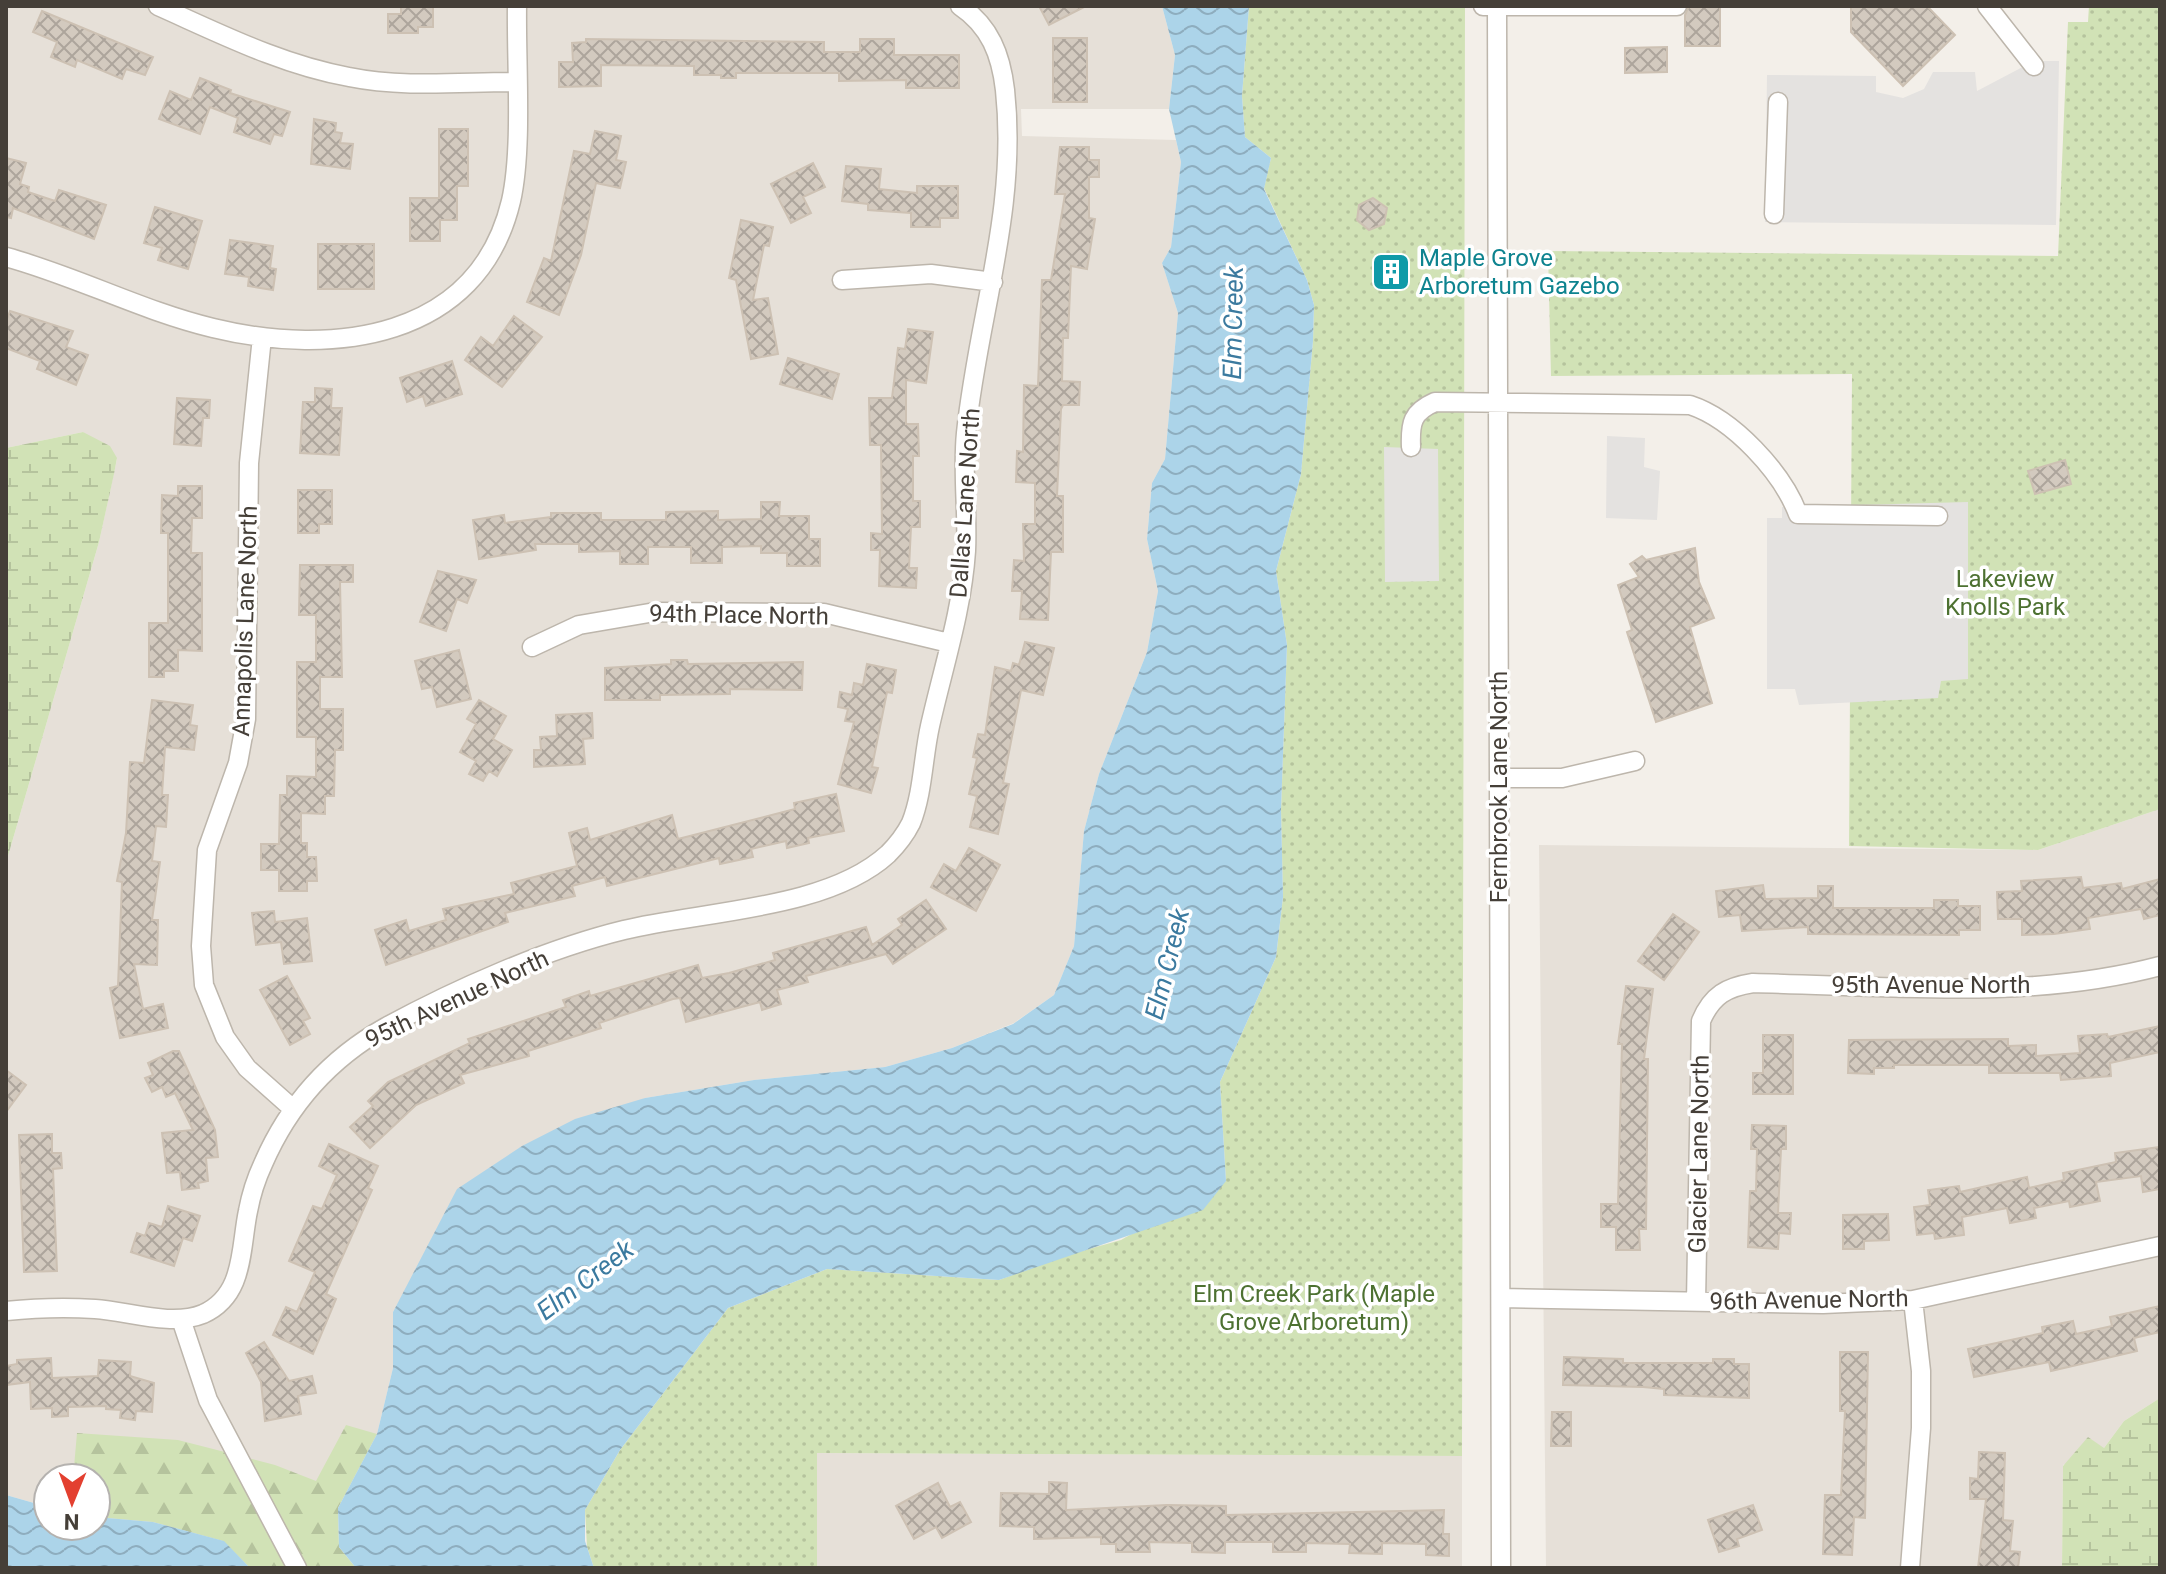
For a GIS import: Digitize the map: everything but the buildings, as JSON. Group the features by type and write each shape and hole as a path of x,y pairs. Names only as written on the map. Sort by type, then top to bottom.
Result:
{"street":[{"path":"158,6 300,66 351,78 404,83 516,82"},
{"path":"6,257 184,319 262,337 339,339 377,334 415,321 449,301 478,274 499,237 511,199 517,6"},
{"name":"Dallas Lane North","path":"885,857 910,825 916,805 966,555 966,430 1003,217 1007,124 1005,89 995,43 983,26 960,6"},
{"path":"1483,6 1677,6"},
{"name":"Fernbrook Lane North","path":"1497,6 1501,1568"},
{"path":"1987,6 2034,66"},
{"path":"1774,214 1778,102"},
{"path":"842,280 931,274 993,282"},
{"name":"Annapolis Lane North","path":"262,337 249,463 246,719 238,763 207,850 201,946 204,985 225,1037 247,1068 292,1108"},
{"path":"1411,447 1411,421 1418,409 1435,402 1690,405 1711,412 1746,439 1798,514 1938,516"},
{"name":"94th Place North","path":"532,647 579,625 655,612 824,613 949,643"},
{"path":"1499,778 1562,778 1635,761"},
{"name":"95th Avenue North","path":"181,1319 202,1314 220,1303 233,1288 254,1187 292,1108 320,1077 363,1040 507,971 625,930 748,908 804,894 842,881 885,857"},
{"name":"95th Avenue North","path":"1707,1006 1726,990 1753,983 2004,988 2070,984 2160,966"},
{"name":"Glacier Lane North","path":"1696,1302 1701,1021 1707,1006"},
{"name":"96th Avenue North","path":"1501,1298 1823,1304 1913,1300 2160,1246"},
{"path":"1910,1568 1921,1428 1921,1371 1913,1300"},
{"path":"6,1311 93,1309 181,1319 208,1400 297,1568"}],"shaded area":[{"path":"6,6 1162,6 1175,55 1169,109 1021,109 1022,136 1176,140 1181,162 1171,247 1162,263 1178,313 1165,459 1152,483 1147,539 1158,591 1147,652 1099,774 1084,831 1074,946 1054,995 1014,1023 952,1048 885,1067 754,1080 645,1098 430,1246 393,1312 393,1368 377,1434 338,1508 224,1541 153,1522 112,1518 112,1462 32,1462 32,1502 6,1495 6,863 99,542 117,459 83,432 6,448"},
{"path":"2034,61 2059,61 2056,225 1765,222 1767,75 1876,76 1876,92 1903,98 1924,89 1933,72 1975,72 1977,91"},
{"path":"1607,436 1645,438 1644,467 1660,471 1657,520 1606,518"},
{"path":"1384,447 1438,449 1439,581 1385,582"},
{"path":"1968,502 1968,679 1941,681 1938,698 1799,705 1795,689 1767,689 1767,518 1782,518 1782,507"},
{"path":"2160,809 2160,1398 2124,1421 2104,1448 2063,1465 2062,1568 1546,1568 1539,845 2038,850"},
{"path":"816,1453 1462,1456 1462,1568 817,1568"}],"green space":[{"name":"Elm Creek Park (Maple Grove Arboretum)","path":"1249,6 1465,6 1462,1456 817,1453 817,1568 594,1568 587,1547 585,1510 620,1450 728,1308 827,1269 999,1280 1064,1256 1121,1240 1226,1181 1220,1082 1276,957 1283,897 1281,810 1287,645 1276,571 1301,474 1314,305 1307,280 1264,188 1271,158 1245,137 1242,96"},
{"name":"Lakeview Knolls Park","path":"2089,6 2160,6 2160,809 2038,850 1849,846 1852,374 1551,376 1548,251 2058,256 2068,22 2088,22"},
{"path":"83,432 110,446 117,458 99,542 6,863 6,448"},
{"path":"2160,1398 2160,1568 2062,1568 2063,1466 2088,1437 2104,1448 2124,1421"},
{"path":"346,1425 377,1434 338,1508 339,1547 356,1568 250,1568 223,1541 153,1522 112,1518 112,1462 74,1462 77,1433 178,1440 275,1465 316,1481"}],"water":[{"name":"Elm Creek","path":"1162,6 1249,6 1242,96 1245,137 1271,158 1264,189 1307,280 1314,305 1301,474 1276,571 1287,645 1281,810 1283,897 1276,957 1220,1082 1226,1181 1203,1210 999,1280 827,1269 728,1308 620,1450 585,1510 585,1541 594,1568 356,1568 339,1547 338,1508 377,1434 393,1368 393,1312 457,1189 522,1146 575,1119 645,1098 754,1080 885,1067 952,1048 1013,1024 1054,995 1074,946 1084,831 1099,774 1147,652 1158,591 1147,539 1152,483 1165,459 1178,313 1162,263 1171,247 1181,162 1169,109 1175,55"},
{"path":"6,1495 32,1502 32,1542 112,1542 112,1518 153,1522 224,1541 250,1568 6,1568"}],"place":[{"name":"Maple Grove Arboretum Gazebo","path":"1391,272"}]}
